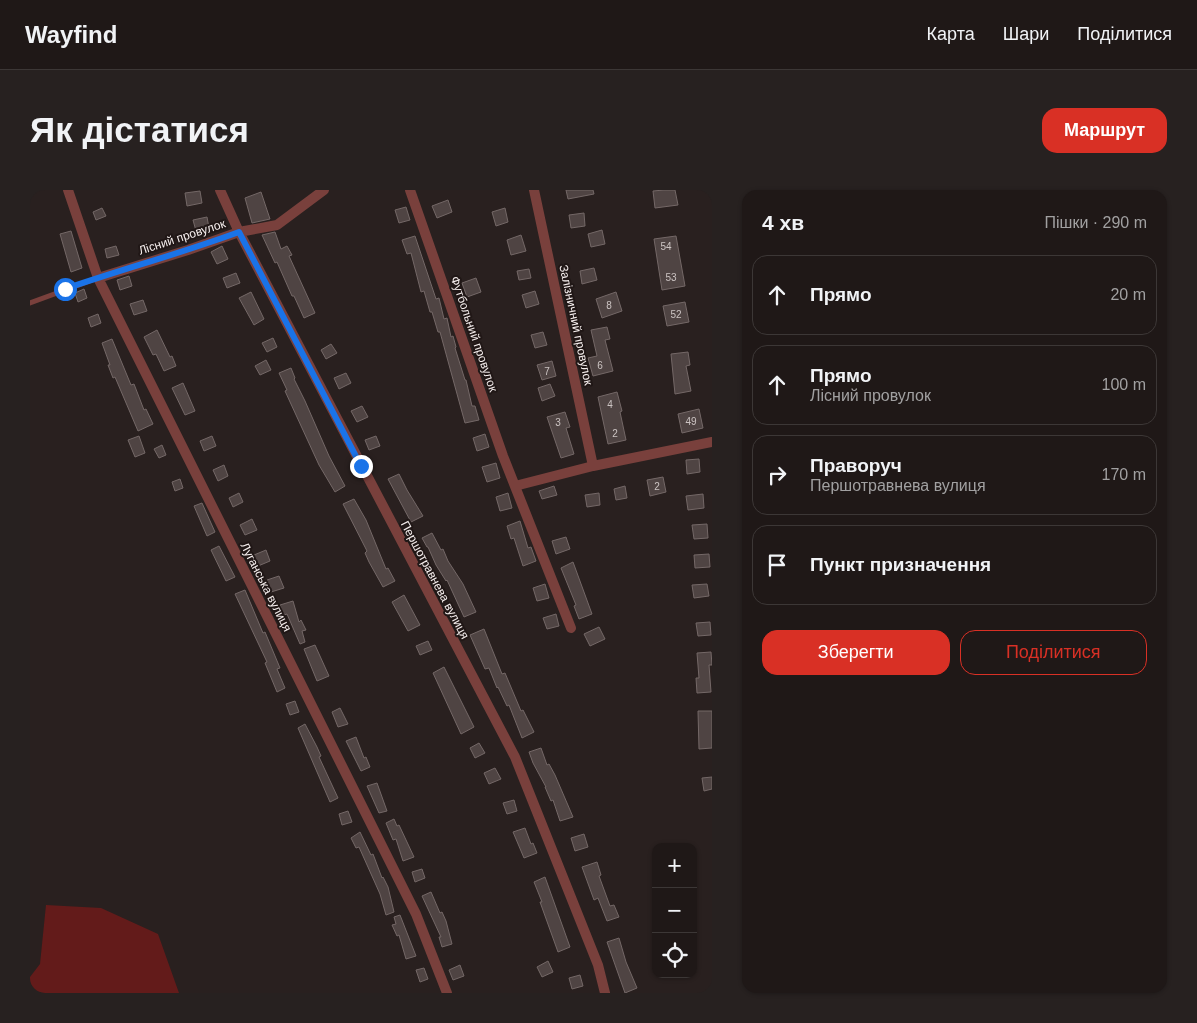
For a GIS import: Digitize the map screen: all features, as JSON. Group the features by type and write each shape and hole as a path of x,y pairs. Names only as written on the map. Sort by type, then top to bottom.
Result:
{"street":[{"name":"Луганська вулиця","path":"68,190 98,278 416,914 447,993"},
{"name":"Першотравнева вулиця","path":"220,190 239,232 515,757 598,966 605,993"},
{"name":"Лісний провулок","path":"98,278 239,232 277,224 324,190"},
{"name":"Футбольний провулок","path":"410,190 515,486 571,628"},
{"name":"Залізничний провулок","path":"534,190 593,466"},
{"path":"515,486 593,466 712,442"}],"lane":[{"path":"30,303 98,278"}],"shaded area":[{"path":"46,905 101,908 158,934 179,993 30,993 30,977 40,964"}],"building":[{"path":"566,190 593,190 594,194 568,199"},
{"path":"675,190 678,205 655,208 653,191"},
{"path":"200,191 202,203 187,206 185,193"},
{"path":"261,192 270,219 252,223 245,198"},
{"path":"448,200 452,212 437,218 432,206"},
{"path":"406,207 410,220 399,223 395,210"},
{"path":"102,208 106,216 96,220 93,212"},
{"path":"505,208 508,222 496,226 492,212"},
{"path":"584,213 585,226 571,228 569,215"},
{"path":"207,217 209,228 196,231 193,220"},
{"path":"602,230 605,244 591,247 588,234"},
{"path":"71,231 82,268 71,272 60,234"},
{"path":"275,232 281,249 287,246 292,255 289,256 315,313 304,318 262,235"},
{"path":"521,235 526,251 511,255 507,240"},
{"path":"415,236 436,299 439,298 444,319 447,318 472,406 475,406 479,420 465,423 440,332 438,332 432,312 430,312 424,291 421,292 411,253 407,254 402,240"},
{"path":"676,236 685,286 662,290 654,239"},
{"path":"116,246 119,255 107,258 105,249"},
{"path":"222,246 228,259 217,264 211,252"},
{"path":"594,268 597,280 582,284 580,271"},
{"path":"529,269 531,278 519,280 517,271"},
{"path":"236,273 240,283 227,288 223,278"},
{"path":"129,276 132,286 120,290 117,280"},
{"path":"476,278 481,292 467,297 462,283"},
{"path":"84,289 87,298 78,302 75,293"},
{"path":"535,291 539,304 526,308 522,295"},
{"path":"251,292 264,319 254,325 239,298"},
{"path":"616,292 622,311 602,318 596,299"},
{"path":"143,300 147,311 134,315 130,304"},
{"path":"685,302 689,322 667,326 663,306"},
{"path":"98,314 101,323 91,327 88,318"},
{"path":"607,327 610,339 605,340 613,371 593,376 588,358 597,356 591,330"},
{"path":"157,330 176,366 164,371 156,354 153,355 144,337"},
{"path":"543,332 547,345 535,348 531,335"},
{"path":"273,338 277,347 267,352 262,343"},
{"path":"112,339 131,385 134,384 144,410 146,409 153,424 138,431 108,365 110,365 102,343"},
{"path":"331,344 337,353 326,359 321,350"},
{"path":"688,352 690,365 686,366 691,391 675,394 671,354"},
{"path":"266,360 271,370 260,375 255,366"},
{"path":"552,361 556,376 542,380 537,365"},
{"path":"291,368 294,379 329,456 345,486 335,492 319,465 285,391 287,390 279,373"},
{"path":"346,373 351,383 339,389 334,378"},
{"path":"183,383 195,411 185,415 172,388"},
{"path":"550,384 555,396 542,401 538,388"},
{"path":"617,392 626,440 608,444 598,397"},
{"path":"362,406 368,417 357,422 351,411"},
{"path":"699,409 703,428 682,433 678,414"},
{"path":"565,412 570,427 566,428 574,454 561,458 547,417"},
{"path":"485,434 489,447 477,451 473,438"},
{"path":"139,436 145,453 135,457 128,440"},
{"path":"212,436 216,446 204,451 200,441"},
{"path":"376,436 380,446 369,450 365,440"},
{"path":"162,445 166,455 159,458 154,449"},
{"path":"699,459 700,472 687,474 686,460"},
{"path":"496,463 500,478 487,482 482,467"},
{"path":"224,465 228,476 218,481 213,470"},
{"path":"399,474 423,516 411,522 388,479"},
{"path":"663,477 666,492 650,496 647,480"},
{"path":"180,479 183,488 175,491 172,482"},
{"path":"554,486 557,495 542,499 539,491"},
{"path":"625,486 627,498 616,500 614,489"},
{"path":"239,493 243,502 233,507 229,498"},
{"path":"508,493 512,508 500,511 496,497"},
{"path":"599,493 600,505 587,507 585,495"},
{"path":"703,494 704,508 688,510 686,496"},
{"path":"354,499 366,520 386,569 388,568 395,581 383,587 369,562 365,553 367,551 343,504"},
{"path":"202,503 215,532 207,536 194,506"},
{"path":"252,519 257,530 245,535 240,525"},
{"path":"520,521 528,548 531,547 536,561 523,566 514,538 511,539 507,526"},
{"path":"707,524 708,538 694,539 692,525"},
{"path":"432,533 463,584 476,612 464,617 447,580 436,565 422,538"},
{"path":"566,537 570,549 556,554 552,541"},
{"path":"219,546 235,577 226,581 211,550"},
{"path":"266,550 270,561 258,566 254,555"},
{"path":"709,554 710,567 695,568 694,555"},
{"path":"573,562 592,614 579,619 574,606 576,605 561,568"},
{"path":"279,576 284,588 271,592 267,580"},
{"path":"545,584 549,598 537,601 533,588"},
{"path":"707,584 709,596 694,598 692,585"},
{"path":"245,590 280,668 277,669 285,688 277,692 265,663 267,662 235,594"},
{"path":"404,595 420,625 408,631 392,602"},
{"path":"293,601 299,622 301,620 306,630 302,631 305,642 300,644 287,614 284,615 280,605"},
{"path":"556,614 559,626 547,629 543,618"},
{"path":"710,622 711,635 698,636 696,623"},
{"path":"599,627 605,639 590,646 584,634"},
{"path":"484,629 502,674 505,673 521,711 523,710 534,732 522,738 509,705 507,706 497,688 489,668 485,669 470,635"},
{"path":"428,641 432,650 420,655 416,646"},
{"path":"315,645 329,676 317,681 304,649"},
{"path":"711,652 712,665 709,665 711,692 697,693 696,678 699,678 697,653"},
{"path":"444,667 474,727 461,734 433,673"},
{"path":"295,701 299,712 290,715 286,704"},
{"path":"340,708 348,724 338,727 332,712"},
{"path":"698,711 712,711 712,748 699,749"},
{"path":"305,724 317,747 321,756 319,757 338,798 330,802 298,728"},
{"path":"356,737 364,758 366,757 370,767 361,771 346,741"},
{"path":"479,743 485,753 475,758 470,748"},
{"path":"541,748 547,765 549,764 555,775 573,817 560,821 553,800 551,801 533,763 529,752"},
{"path":"495,768 501,779 489,784 484,773"},
{"path":"712,777 712,789 704,791 702,778"},
{"path":"377,783 387,811 379,813 367,786"},
{"path":"514,800 517,811 507,814 503,803"},
{"path":"348,811 352,822 342,825 339,814"},
{"path":"394,819 397,826 399,825 414,857 403,861 396,839 393,840 386,823"},
{"path":"525,828 531,844 533,843 537,853 524,858 513,832"},
{"path":"360,832 371,855 373,854 382,878 388,887 394,912 386,915 380,894 359,847 356,848 351,838"},
{"path":"584,834 588,847 575,851 571,838"},
{"path":"597,862 601,875 599,876 610,906 614,905 619,917 607,921 598,898 594,900 582,867"},
{"path":"422,869 425,878 415,882 412,872"},
{"path":"545,877 570,947 558,952 534,882"},
{"path":"431,892 440,913 442,912 446,921 452,944 442,947 439,937 441,937 422,896"},
{"path":"400,915 416,956 406,959 399,935 397,936 392,925 396,924 394,917"},
{"path":"619,938 626,962 637,988 625,993 607,942"},
{"path":"548,961 553,972 542,977 537,967"},
{"path":"460,965 464,976 453,980 449,970"},
{"path":"424,968 428,979 420,982 416,970"},
{"path":"580,975 583,986 572,989 569,978"}],"route":[{"path":"65,289 239,232 361,466"}]}
